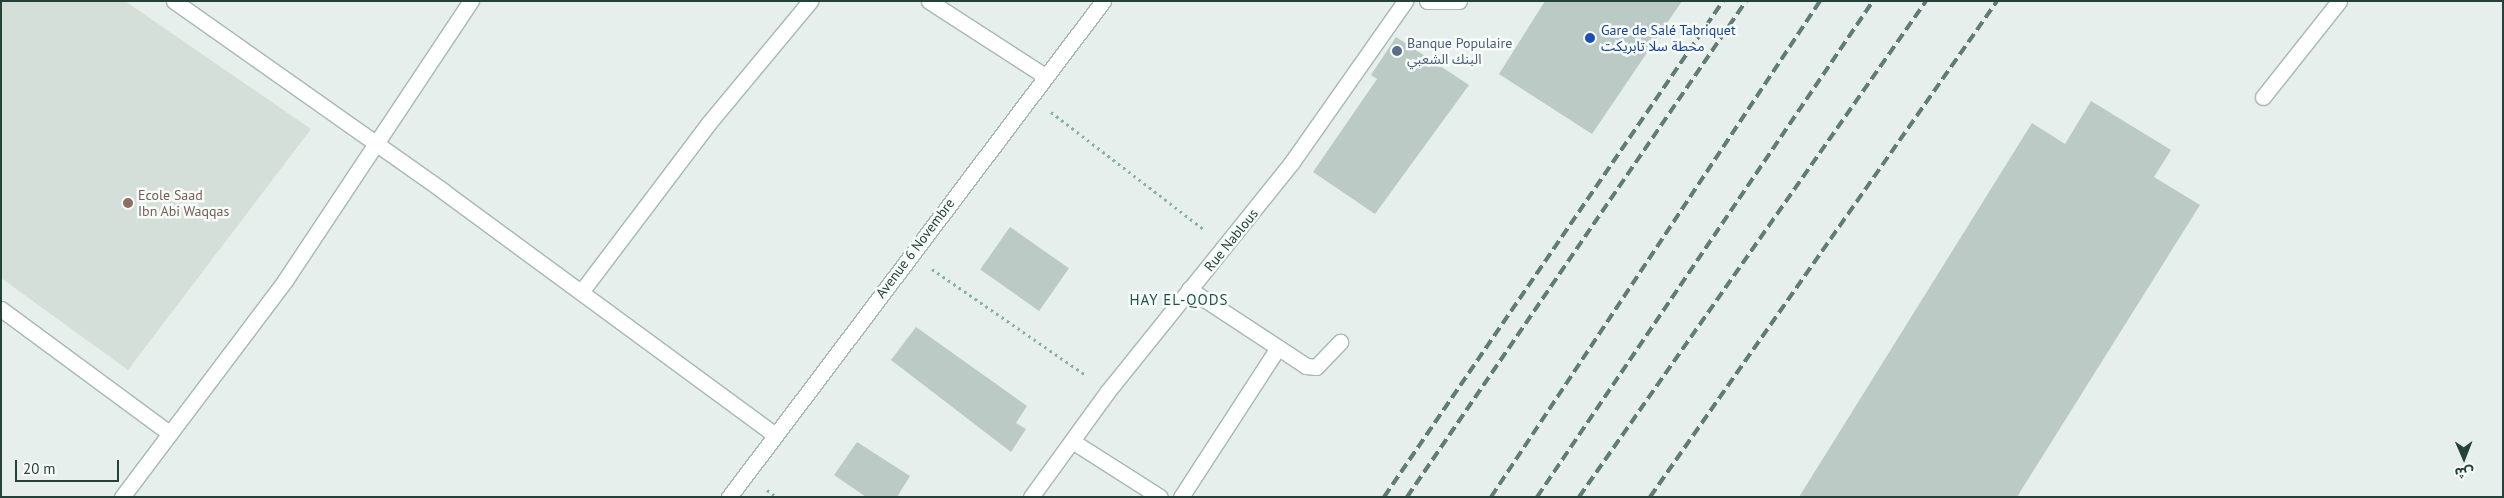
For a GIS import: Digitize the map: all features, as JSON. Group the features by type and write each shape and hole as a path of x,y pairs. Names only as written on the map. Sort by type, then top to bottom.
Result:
{"street":[{"path":"174,1 581,292 775,435"},
{"path":"122,497 286,279 471,1"},
{"path":"581,292 708,124 810,1"},
{"path":"928,1 1045,76"},
{"name":"Avenue 6 Novembre","path":"729,497 1103,1"},
{"name":"Rue Nablous","path":"1031,497 1108,391 1189,289 1227,247 1405,1"},
{"path":"1426,1 1459,1"},
{"path":"2263,97 2339,1"},
{"path":"1189,289 1277,349 1316,367 1340,342"},
{"path":"1,309 169,433"},
{"path":"1181,497 1277,349"},
{"path":"1072,441 1160,497"}],"path":[{"path":"1030,96 1227,247"},
{"path":"911,254 1108,391"}],"shaded area":[{"name":"Ecole Saad Ibn Abi Waqqas","path":"1,1 125,1 311,129 128,370 1,278"}],"building":[{"name":"Gare de Salé Tabriquet محطة سلا تابريكت","path":"1545,1 1682,1 1592,134 1499,74"},
{"path":"1396,37 1469,85 1375,214 1313,172 1377,79 1371,75"},
{"path":"2091,101 2171,150 2154,177 2200,205 2017,497 1799,497 2032,123 2065,144"},
{"path":"1010,227 1069,268 1039,311 980,270"},
{"path":"916,327 1027,406 1016,423 1026,429 1011,452 891,360"},
{"path":"857,442 910,476 897,497 866,497 834,475"}],"railway":[{"path":"1384,497 1723,1"},
{"path":"1407,497 1746,1"},
{"path":"1491,497 1820,1"},
{"path":"1537,497 1873,1"},
{"path":"1579,497 1926,1"},
{"path":"1650,497 1997,1"}],"place":[{"name":"Gare de Salé Tabriquet محطة سلا تابريكت","path":"1590,38"},
{"name":"Banque Populaire البنك الشعبي","path":"1397,51"},
{"name":"Ecole Saad Ibn Abi Waqqas","path":"128,203"}],"district":[{"name":"HAY EL-QODS","path":"1179,300"}]}
